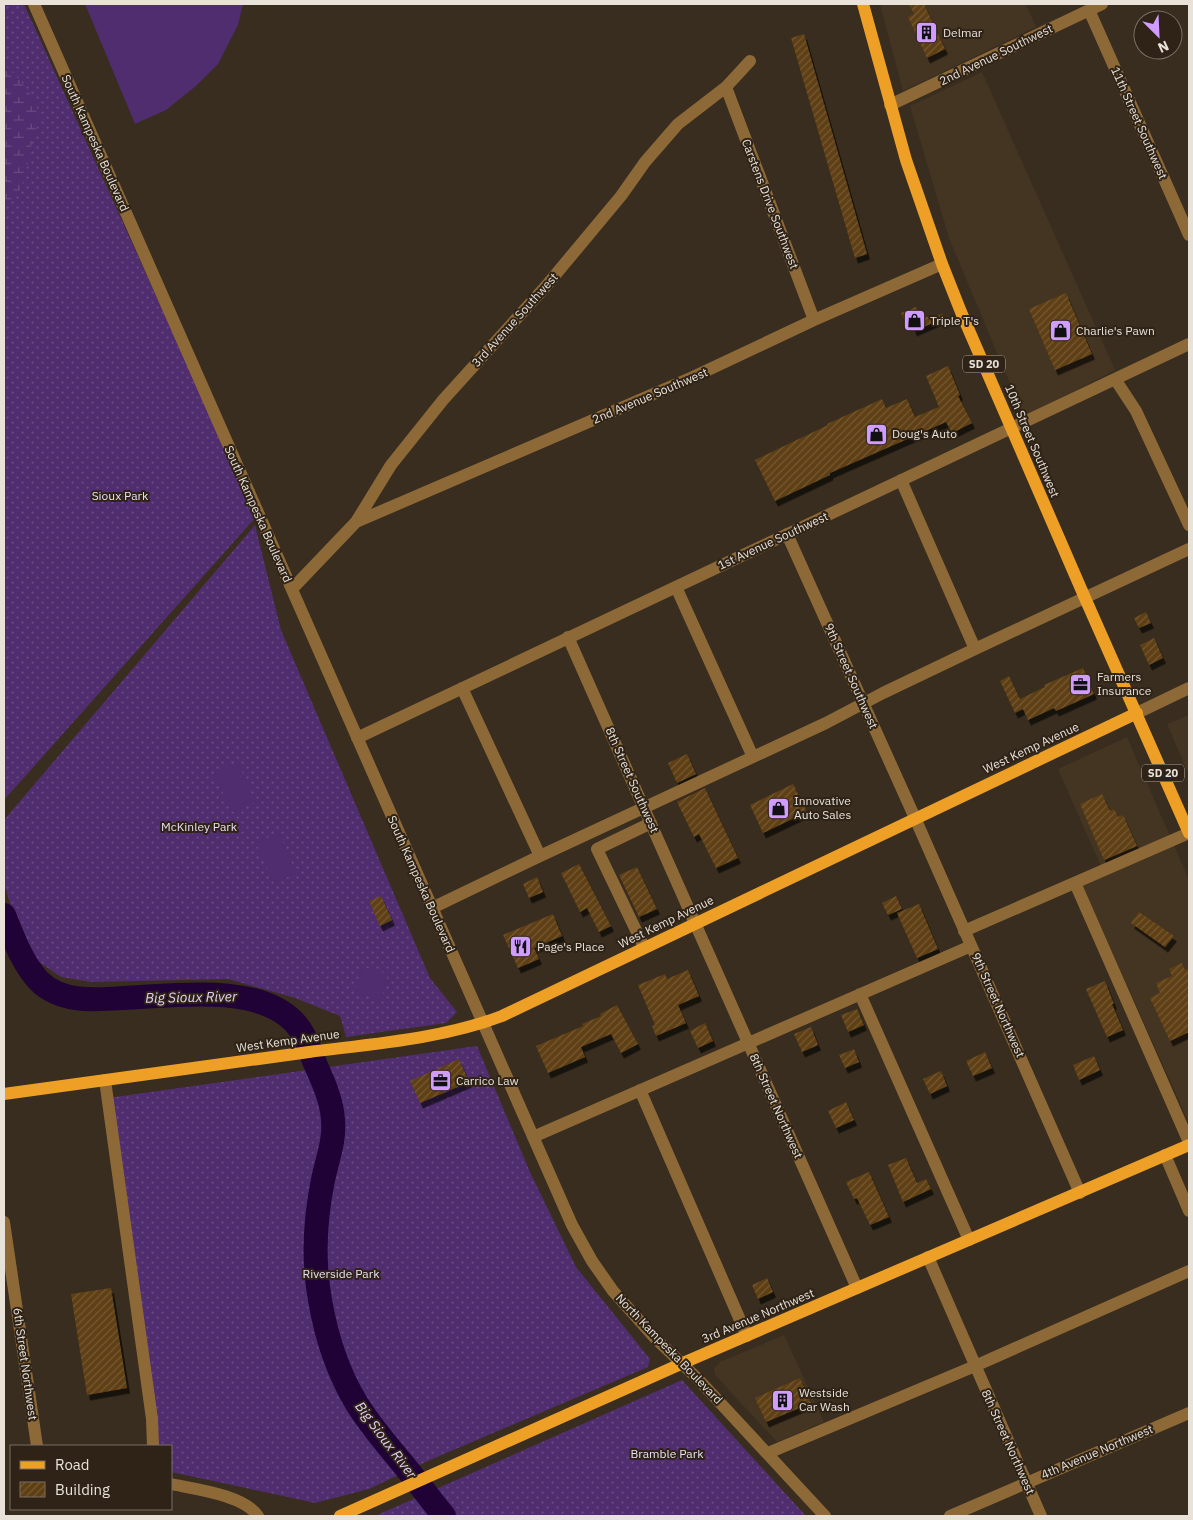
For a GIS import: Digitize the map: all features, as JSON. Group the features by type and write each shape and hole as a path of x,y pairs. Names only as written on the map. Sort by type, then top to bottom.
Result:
{"main road":[{"name":"10th Street Southwest","path":"863,4 908,168 942,264 1011,428 1137,713"},
{"name":"West Kemp Avenue","path":"4,1094 451,1032 482,1023 502,1016 1137,713"},
{"name":"SD 20","path":"1137,713 1189,833"},
{"name":"3rd Avenue Northwest","path":"340,1516 683,1363 1080,1193 1189,1144"}],"street":[{"name":"South Kampeska Boulevard","path":"34,4 482,1023"},
{"name":"2nd Avenue Southwest","path":"890,106 1102,4"},
{"name":"11th Street Southwest","path":"1089,10 1189,235"},
{"name":"3rd Avenue Southwest","path":"292,589 356,522 391,465 444,400 546,286 621,196 644,162 678,124 726,87 750,61"},
{"name":"Carstens Drive Southwest","path":"726,87 814,320"},
{"name":"2nd Avenue Southwest","path":"356,522 693,377 814,320 942,264"},
{"name":"1st Avenue Southwest","path":"357,738 1189,344"},
{"path":"1115,379 1136,411 1189,525"},
{"path":"902,480 975,649"},
{"name":"9th Street Southwest","path":"787,534 915,818"},
{"path":"432,908 826,723 975,649 1189,549"},
{"path":"676,587 753,757"},
{"name":"8th Street Southwest","path":"568,638 695,923"},
{"path":"462,688 540,856"},
{"name":"West Kemp Avenue","path":"1137,713 1189,688"},
{"name":"9th Street Northwest","path":"915,818 1080,1193"},
{"path":"644,947 597,849 651,823"},
{"path":"964,931 1189,833"},
{"path":"1075,883 1189,1144"},
{"name":"8th Street Northwest","path":"695,923 857,1288"},
{"path":"533,1137 971,946"},
{"path":"860,994 969,1240"},
{"name":"North Kampeska Boulevard","path":"482,1023 572,1225 602,1276 655,1338 683,1363 825,1516"},
{"path":"105,1080 152,1419 153,1445"},
{"path":"640,1090 746,1336"},
{"path":"1165,1155 1189,1211"},
{"name":"6th Street Northwest","path":"4,1222 37,1445"},
{"name":"8th Street Northwest","path":"928,1257 1041,1516"},
{"path":"768,1454 975,1366 1189,1271"},
{"name":"4th Avenue Northwest","path":"950,1516 1189,1413"},
{"path":"172,1484 211,1493 246,1504 258,1516"}],"shaded area":[{"path":"880,4 1026,4 1036,27 903,91"},
{"path":"982,72 1115,370 1024,417 949,238 910,106"},
{"path":"1189,715 1189,775 1167,724"},
{"path":"1127,737 1189,880 1189,1123 1081,883 1104,873 1058,769"},
{"path":"784,1335 824,1422 777,1442 715,1375 714,1368 720,1362"}],"green space":[{"name":"Sioux Park","path":"4,4 24,4 256,517 4,800"},
{"path":"85,4 243,4 238,25 218,64 196,86 166,110 135,124"},
{"path":"4,65 29,92 36,105 38,118 22,185 12,201 4,207"},
{"name":"McKinley Park","path":"255,525 281,630 430,978 457,1012 446,1023 346,1037 340,1016 295,998 228,979 91,982 61,977 36,960 23,945 4,884 4,820"},
{"path":"238,762 255,802 231,812 214,772"},
{"path":"279,833 296,873 274,883 256,843"},
{"path":"362,967 388,974 381,1000 355,993"},
{"name":"Riverside Park","path":"477,1046 530,1172 576,1267 650,1359 648,1367 430,1460 369,1489 315,1503 172,1472 172,1445 155,1445 108,1098"},
{"name":"Bramble Park","path":"682,1380 806,1516 375,1516"}],"building":[{"name":"Delmar","path":"909,4 924,4 945,49 927,58 908,17 914,14"},
{"path":"804,34 867,254 855,258 791,38"},
{"name":"Charlie's Pawn","path":"1066,293 1092,354 1055,370 1029,309"},
{"name":"Triple T's","path":"916,307 921,318 943,314 944,318 914,331 911,323 907,325 901,313"},
{"path":"948,366 960,395 958,396 972,423 952,433 946,422 830,473 830,475 775,501 755,460 882,399 886,408 907,399 915,417 939,407 926,376"},
{"path":"1146,612 1151,623 1139,628 1134,618"},
{"path":"1154,638 1163,658 1149,665 1140,645"},
{"path":"1083,668 1094,694 1056,711 1054,708 1028,720 1023,709 1015,713 1000,681 1009,676 1020,699 1045,687 1044,685"},
{"path":"687,754 696,774 677,783 668,763"},
{"name":"Innovative Auto Sales","path":"793,784 807,812 763,833 750,805"},
{"path":"705,788 738,858 716,868 699,834 694,837 677,802"},
{"path":"1102,794 1110,811 1114,809 1118,817 1123,815 1137,846 1104,860 1080,804"},
{"path":"579,864 611,926 599,932 587,908 580,912 561,873"},
{"path":"637,867 657,909 639,917 619,875"},
{"path":"537,877 543,892 529,898 523,884"},
{"path":"381,896 392,920 380,926 369,901"},
{"path":"896,896 902,909 888,915 882,903"},
{"path":"919,904 938,949 917,958 897,913"},
{"path":"1139,912 1174,936 1165,947 1131,923"},
{"path":"553,914 562,936 534,948 539,959 518,968 503,935"},
{"path":"1182,963 1185,970 1189,968 1189,1032 1170,1041 1150,998 1160,993 1156,983 1172,976 1169,969"},
{"path":"688,970 699,996 678,1005 686,1023 656,1036 652,1026 655,1025 638,985 665,974 667,979"},
{"path":"1105,981 1123,1030 1107,1037 1086,989"},
{"path":"617,1005 638,1044 621,1053 611,1034 581,1047 585,1057 548,1073 536,1046 583,1026 582,1024 601,1016 600,1014"},
{"path":"857,1009 864,1025 848,1032 841,1015"},
{"path":"705,1023 713,1041 698,1048 690,1031"},
{"path":"811,1027 818,1045 802,1052 794,1034"},
{"path":"854,1049 859,1062 845,1068 839,1055"},
{"path":"985,1052 992,1068 973,1076 966,1061"},
{"path":"1094,1056 1100,1070 1079,1080 1073,1065"},
{"name":"Carrico Law","path":"459,1059 469,1082 420,1103 410,1081"},
{"path":"941,1071 947,1086 930,1094 923,1079"},
{"path":"846,1102 854,1120 836,1128 828,1111"},
{"path":"906,1158 917,1183 926,1179 931,1189 903,1202 888,1165"},
{"path":"869,1172 889,1217 870,1225 857,1198 854,1199 846,1182"},
{"path":"767,1278 773,1292 758,1299 752,1285"},
{"path":"111,1288 127,1388 87,1395 71,1294"},
{"name":"Westside Car Wash","path":"800,1378 811,1403 766,1422 755,1398"}],"waterway":[{"name":"Big Sioux River","path":"4,915 19,950 33,974 39,981 57,993 68,997 90,999 189,994 237,997 259,1002 278,1010 301,1030 326,1090 333,1120 332,1143 320,1195 316,1240 316,1270 329,1340 344,1380 362,1412 444,1516"}],"place":[{"name":"Delmar","path":"927,33"},
{"name":"Triple T's","path":"914,321"},
{"name":"Charlie's Pawn","path":"1060,331"},
{"name":"Doug's Auto","path":"876,434"},
{"name":"Farmers Insurance","path":"1081,684"},
{"name":"Innovative Auto Sales","path":"778,808"},
{"name":"Page's Place","path":"521,947"},
{"name":"Carrico Law","path":"440,1081"},
{"name":"Westside Car Wash","path":"783,1400"}]}
